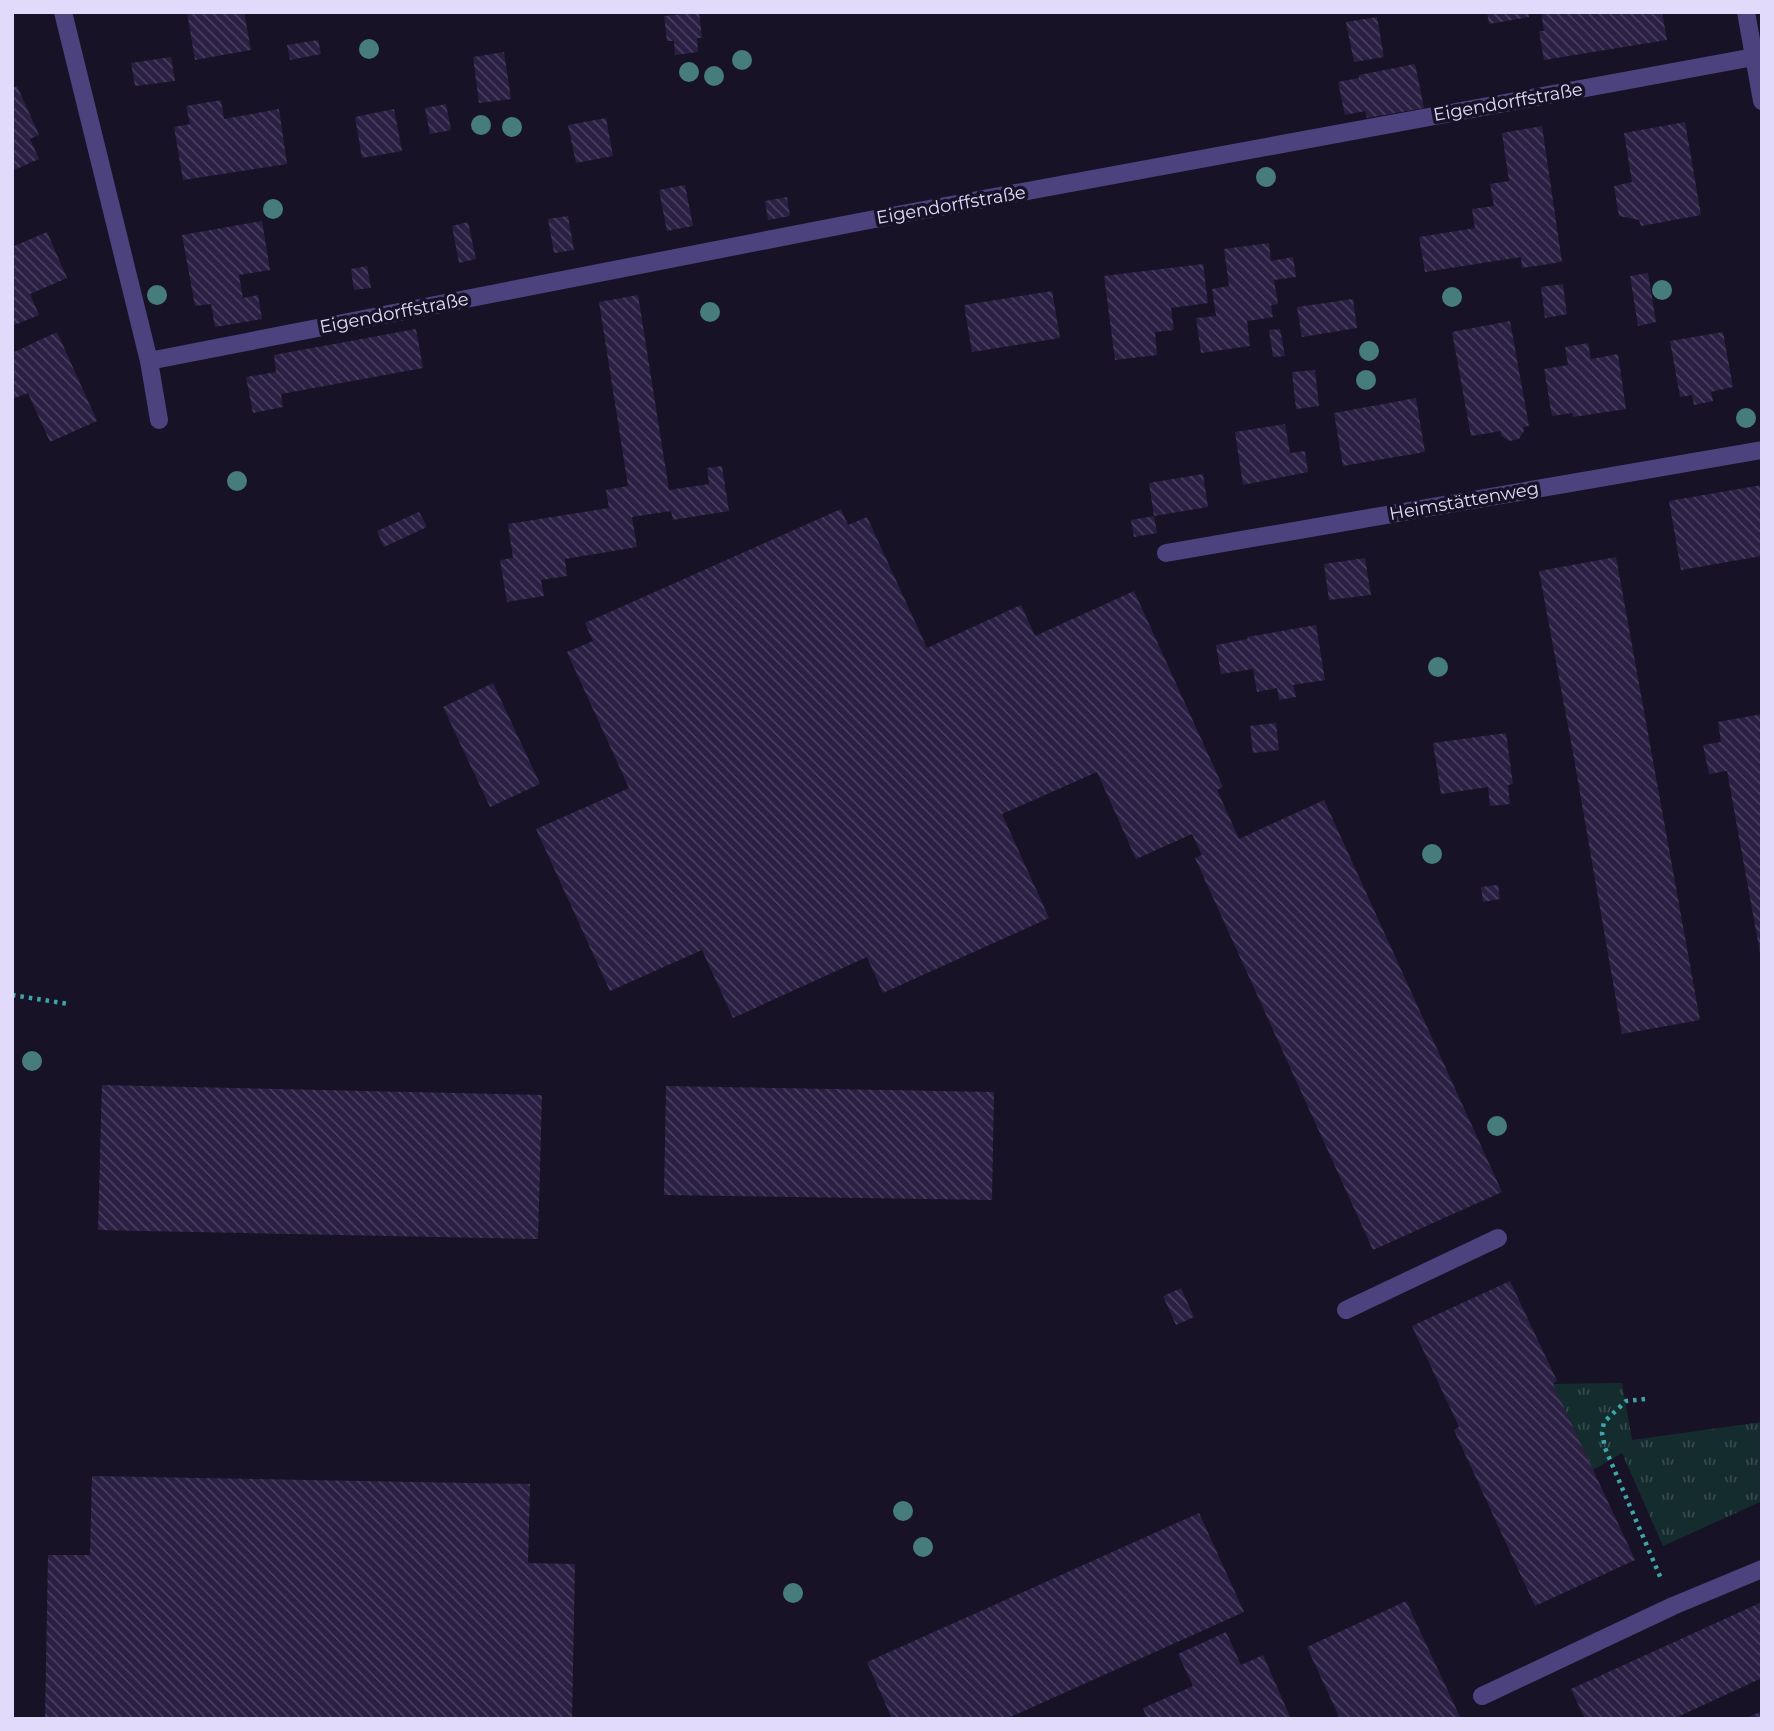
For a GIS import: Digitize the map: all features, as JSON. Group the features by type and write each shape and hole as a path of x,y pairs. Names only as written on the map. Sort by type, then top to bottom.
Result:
{"street":[{"path":"63,12 149,361 159,420"},
{"path":"1746,12 1762,101"},
{"name":"Eigendorffstraße","path":"149,361 859,222 1754,57"},
{"name":"Heimstättenweg","path":"1166,554 1762,450"},
{"path":"1346,1310 1498,1238"},
{"path":"1482,1696 1673,1606 1762,1569"}],"path":[{"path":"12,995 69,1004"},
{"path":"1645,1399 1626,1401 1604,1422 1602,1433 1605,1448 1673,1606"}],"green space":[{"path":"1622,1383 1632,1440 1762,1422 1762,1501 1663,1546 1622,1453 1593,1470 1553,1384"}],"building":[{"path":"187,12 244,12 251,50 195,60"},
{"path":"699,12 702,38 697,38 698,52 675,55 674,41 667,41 664,16"},
{"path":"1487,12 1528,12 1529,17 1489,24"},
{"path":"1541,12 1662,12 1667,40 1544,60 1539,31 1544,31"},
{"path":"1377,17 1384,57 1354,62 1346,22"},
{"path":"318,40 321,54 290,60 287,45"},
{"path":"504,52 511,99 479,103 473,57"},
{"path":"171,57 175,81 135,86 131,63"},
{"path":"1415,64 1424,108 1367,118 1365,111 1345,115 1338,82"},
{"path":"17,86 39,135 30,139 39,159 12,171 12,88"},
{"path":"221,100 224,119 279,109 287,164 183,180 174,127 190,124 186,106"},
{"path":"446,104 451,130 430,134 425,108"},
{"path":"394,109 402,151 362,158 355,117"},
{"path":"606,118 613,156 576,163 568,125"},
{"path":"1685,122 1701,215 1641,226 1639,220 1619,216 1614,186 1632,182 1624,133"},
{"path":"1542,126 1562,262 1522,268 1521,257 1425,272 1419,237 1475,228 1472,209 1494,206 1490,184 1509,181 1502,133"},
{"path":"685,185 693,226 667,231 659,190"},
{"path":"787,197 790,216 768,220 765,201"},
{"path":"568,216 574,250 554,253 548,219"},
{"path":"262,221 270,270 239,275 243,298 258,295 262,319 215,327 211,304 195,306 182,235"},
{"path":"468,222 476,259 459,263 452,226"},
{"path":"47,232 67,278 30,294 39,315 12,326 12,247"},
{"path":"1269,243 1271,261 1293,257 1296,277 1274,280 1278,304 1271,305 1273,317 1247,321 1250,346 1201,353 1196,318 1216,316 1212,289 1229,286 1224,249"},
{"path":"1203,264 1208,303 1171,308 1174,330 1155,332 1157,355 1115,360 1104,276"},
{"path":"367,266 371,288 354,290 351,269"},
{"path":"1648,273 1656,322 1638,326 1630,276"},
{"path":"1563,284 1567,314 1545,318 1541,287"},
{"path":"1052,291 1060,338 972,352 964,305"},
{"path":"638,295 669,490 709,484 707,468 722,466 729,511 673,520 671,511 632,517 637,547 565,559 567,576 541,580 544,596 507,602 500,560 513,558 508,524 609,508 606,490 628,486 599,302"},
{"path":"1353,299 1357,328 1302,337 1297,307"},
{"path":"1510,321 1529,426 1523,427 1524,431 1519,439 1509,441 1501,435 1501,431 1471,436 1452,332"},
{"path":"416,329 423,368 281,394 283,407 253,413 246,377 276,372 274,355"},
{"path":"1280,329 1285,356 1273,357 1269,330"},
{"path":"57,332 97,421 50,442 28,393 12,399 12,353"},
{"path":"1723,332 1733,387 1711,392 1713,401 1694,405 1692,395 1680,397 1670,341"},
{"path":"1588,343 1591,359 1618,354 1626,409 1573,417 1572,413 1552,416 1544,369 1568,365 1565,347"},
{"path":"1315,370 1319,406 1296,409 1292,372"},
{"path":"1416,398 1425,452 1343,466 1334,413"},
{"path":"1285,424 1290,453 1305,451 1308,472 1243,485 1235,432"},
{"path":"1203,474 1208,507 1154,516 1149,483"},
{"path":"1762,485 1762,556 1681,570 1669,501"},
{"path":"841,509 848,525 867,517 927,648 1021,605 1035,636 1134,591 1223,787 1217,790 1239,839 1324,800 1502,1192 1373,1250 1195,858 1202,855 1192,834 1136,859 1097,772 1002,814 1049,918 883,993 867,957 733,1018 702,950 610,991 536,829 629,788 567,652 593,641 585,623"},
{"path":"419,512 427,527 384,547 377,531"},
{"path":"1154,516 1157,533 1134,537 1131,520"},
{"path":"1616,557 1700,1020 1622,1034 1539,571"},
{"path":"1365,558 1371,595 1329,600 1324,564"},
{"path":"1316,625 1325,680 1293,685 1296,697 1279,700 1277,688 1257,692 1253,669 1221,674 1216,645"},
{"path":"493,683 540,784 490,807 443,707"},
{"path":"1762,714 1760,953 1727,771 1709,774 1703,745 1721,742 1718,722"},
{"path":"1276,723 1279,750 1253,753 1250,726"},
{"path":"1506,733 1513,784 1508,785 1510,804 1490,806 1488,787 1441,794 1433,743"},
{"path":"1498,885 1500,899 1483,902 1481,887"},
{"path":"102,1085 542,1095 538,1239 98,1230"},
{"path":"666,1086 994,1092 992,1200 664,1195"},
{"path":"1510,1281 1557,1381 1553,1384 1635,1560 1535,1606 1454,1430 1459,1427 1412,1326"},
{"path":"1181,1288 1194,1317 1176,1325 1163,1296"},
{"path":"92,1476 530,1484 528,1563 575,1564 572,1719 45,1719 48,1555 90,1555"},
{"path":"1199,1513 1244,1612 1006,1719 892,1719 867,1662"},
{"path":"1406,1601 1461,1719 1340,1719 1307,1647"},
{"path":"1762,1602 1762,1678 1673,1719 1585,1719 1571,1689"},
{"path":"1226,1632 1241,1665 1263,1655 1291,1719 1147,1719 1143,1708 1193,1686 1178,1654"},
{"path":"1762,1711 1762,1719 1744,1719"}]}
